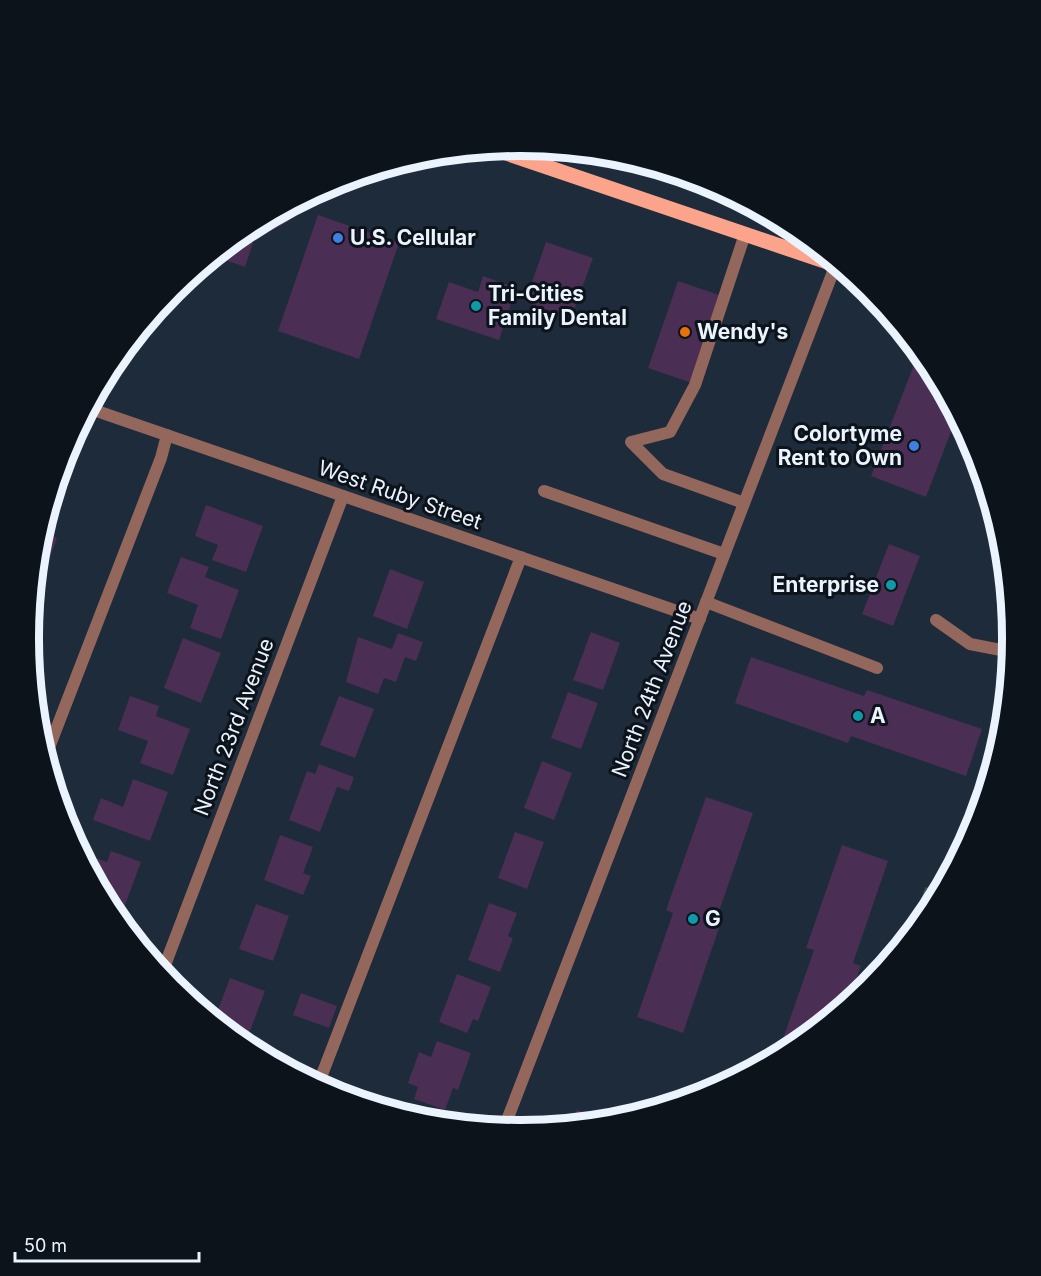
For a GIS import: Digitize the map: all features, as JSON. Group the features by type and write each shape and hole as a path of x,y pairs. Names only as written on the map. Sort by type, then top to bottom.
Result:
{"main road":[{"path":"516,156 817,258"}],"street":[{"path":"744,503 663,474 631,442 670,432 695,385 745,234"},
{"name":"North 24th Avenue","path":"507,1119 834,273"},
{"name":"West Ruby Street","path":"97,411 700,619"},
{"path":"51,744 161,458 167,435"},
{"path":"544,491 724,554"},
{"name":"North 23rd Avenue","path":"166,963 344,496"},
{"path":"321,1076 521,557"},
{"path":"706,602 877,668"},
{"path":"936,620 970,644 1002,650"}],"shaded area":[{"path":"926,888 931,889 921,906 918,909"}],"building":[{"path":"291,215 289,221 271,231 267,229"},
{"path":"318,215 399,243 359,359 278,331"},
{"path":"248,241 253,243 245,267 223,259"},
{"path":"546,242 593,258 571,318 525,302"},
{"name":"Tri-Cities Family Dental","path":"483,276 516,288 499,340 436,319 449,282 478,292"},
{"name":"Wendy's","path":"678,281 722,296 692,383 648,368"},
{"name":"Colortyme Rent to Own","path":"915,362 953,427 926,497 871,476"},
{"path":"206,505 263,526 246,572 212,560 218,545 195,536"},
{"path":"50,535 57,538 43,577"},
{"name":"Enterprise","path":"889,544 920,556 893,626 862,614"},
{"path":"181,557 209,567 205,577 239,590 221,639 190,628 198,605 167,593"},
{"path":"390,569 424,582 407,629 373,616"},
{"path":"591,632 620,643 603,690 573,680"},
{"path":"398,633 423,642 416,661 405,657 396,682 384,678 378,694 346,682 358,637 392,649"},
{"path":"183,638 221,653 201,703 164,688"},
{"name":"A","path":"751,657 864,696 867,690 982,729 966,776 851,736 848,743 735,703"},
{"path":"568,692 598,703 581,749 551,738"},
{"path":"130,696 159,706 156,716 190,729 173,775 140,763 148,741 118,730"},
{"path":"339,696 374,709 355,758 320,745"},
{"path":"542,761 572,773 554,820 524,808"},
{"path":"319,764 354,777 349,791 337,787 320,832 289,820 307,771 315,774"},
{"path":"133,779 168,792 150,841 93,820 101,798 123,807"},
{"name":"G","path":"706,797 753,813 714,926 719,928 683,1033 637,1017 673,913 666,910"},
{"path":"515,832 544,842 527,889 498,878"},
{"path":"280,835 313,847 303,873 311,876 303,895 264,880"},
{"path":"842,845 888,861 853,963 861,966 855,984 814,1020 782,1042 814,950 806,948"},
{"path":"111,851 141,862 123,910 95,862 96,858 107,862"},
{"path":"489,903 517,913 508,936 513,938 500,972 468,960"},
{"path":"256,904 289,916 273,961 239,949"},
{"path":"457,974 491,987 478,1021 473,1019 467,1033 439,1022"},
{"path":"230,978 265,991 249,1035 217,1012"},
{"path":"301,993 337,1006 329,1028 293,1015"},
{"path":"437,1041 471,1053 458,1090 453,1088 445,1110 414,1099 418,1087 408,1083 419,1052 431,1057"},
{"path":"577,1110 589,1114 583,1115 575,1116"}],"place":[{"name":"U.S. Cellular","path":"338,238"},
{"name":"Tri-Cities Family Dental","path":"476,306"},
{"name":"Wendy's","path":"685,332"},
{"name":"Colortyme Rent to Own","path":"914,446"},
{"name":"Enterprise","path":"891,585"},
{"name":"A","path":"858,716"},
{"name":"G","path":"693,919"}]}
